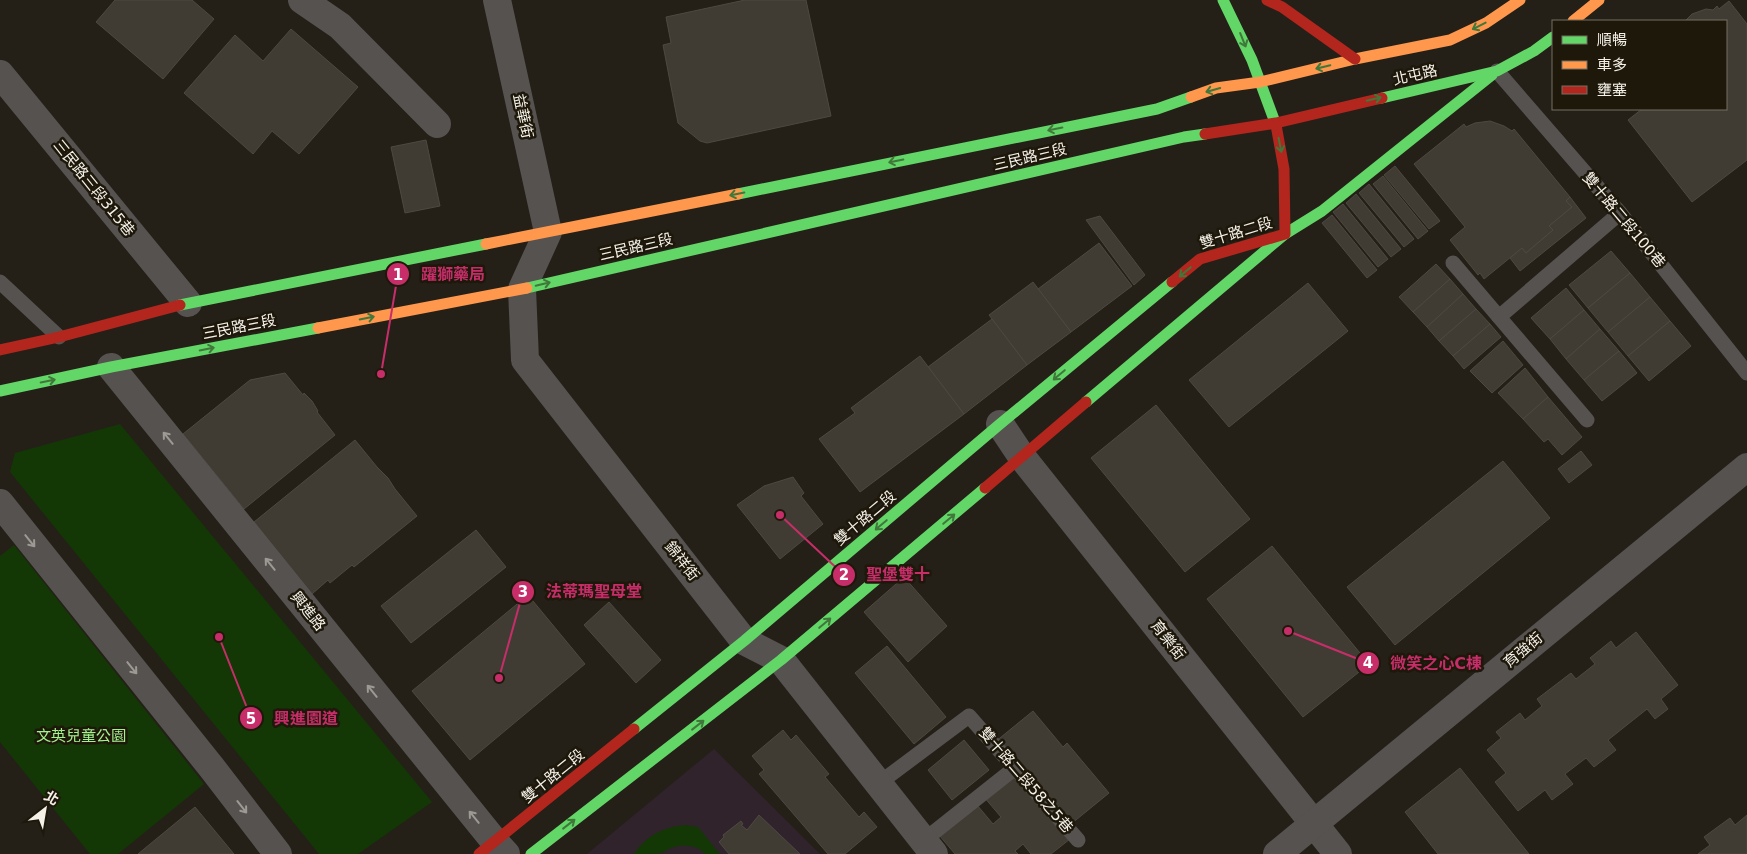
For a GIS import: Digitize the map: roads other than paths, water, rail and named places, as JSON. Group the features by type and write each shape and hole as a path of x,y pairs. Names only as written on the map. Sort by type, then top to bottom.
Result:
{"main road":[{"name":"雙十路二段","path":"1223,0 1240,32 1276,123 1284,168 1285,234"},
{"path":"1268,0 1282,7 1355,59"},
{"name":"北屯路","path":"1260,82 1355,59 1450,40 1486,23 1520,0"},
{"path":"1573,20 1599,0"},
{"name":"北屯路","path":"1276,123 1497,71 1534,51 1552,37"},
{"name":"雙十路二段","path":"531,854 781,660 1285,234 1322,210 1497,71"},
{"name":"三民路三段","path":"0,350 59,337 188,303 1158,108 1216,88 1260,82"},
{"name":"三民路三段","path":"0,391 111,367 522,289 1175,139 1276,123"},
{"name":"雙十路二段","path":"493,850 1000,424 1200,259 1285,234"}],"street":[{"path":"302,0 340,26 437,124"},
{"name":"益華街","path":"497,0 548,232"},
{"name":"三民路三段315巷","path":"0,74 188,303"},
{"name":"錦祥街","path":"548,232 522,289 525,360 744,641 781,660 929,847"},
{"name":"興進路","path":"111,367 493,850"},
{"name":"育樂街","path":"1000,424 1022,457 1338,854"},
{"name":"育強街","path":"1277,854 1747,467"},
{"path":"0,503 212,768 278,854"}],"lane":[{"name":"雙十路二段100巷","path":"1497,71 1620,213 1747,373"},
{"path":"1499,317 1620,213"},
{"path":"1453,263 1587,420"},
{"path":"0,282 59,337"},
{"name":"雙十路二段58之5巷","path":"878,784 969,716 1078,840"},
{"path":"929,847 1016,768"}],"place":[{"name":"躍獅藥局","path":"381,374"},
{"name":"聖堡雙十","path":"780,515"},
{"name":"微笑之心C棟","path":"1288,631"},
{"name":"興進園道","path":"219,637"},
{"name":"法蒂瑪聖母堂","path":"499,678"}],"park label":[{"name":"文英兒童公園","path":"81,736"}]}
